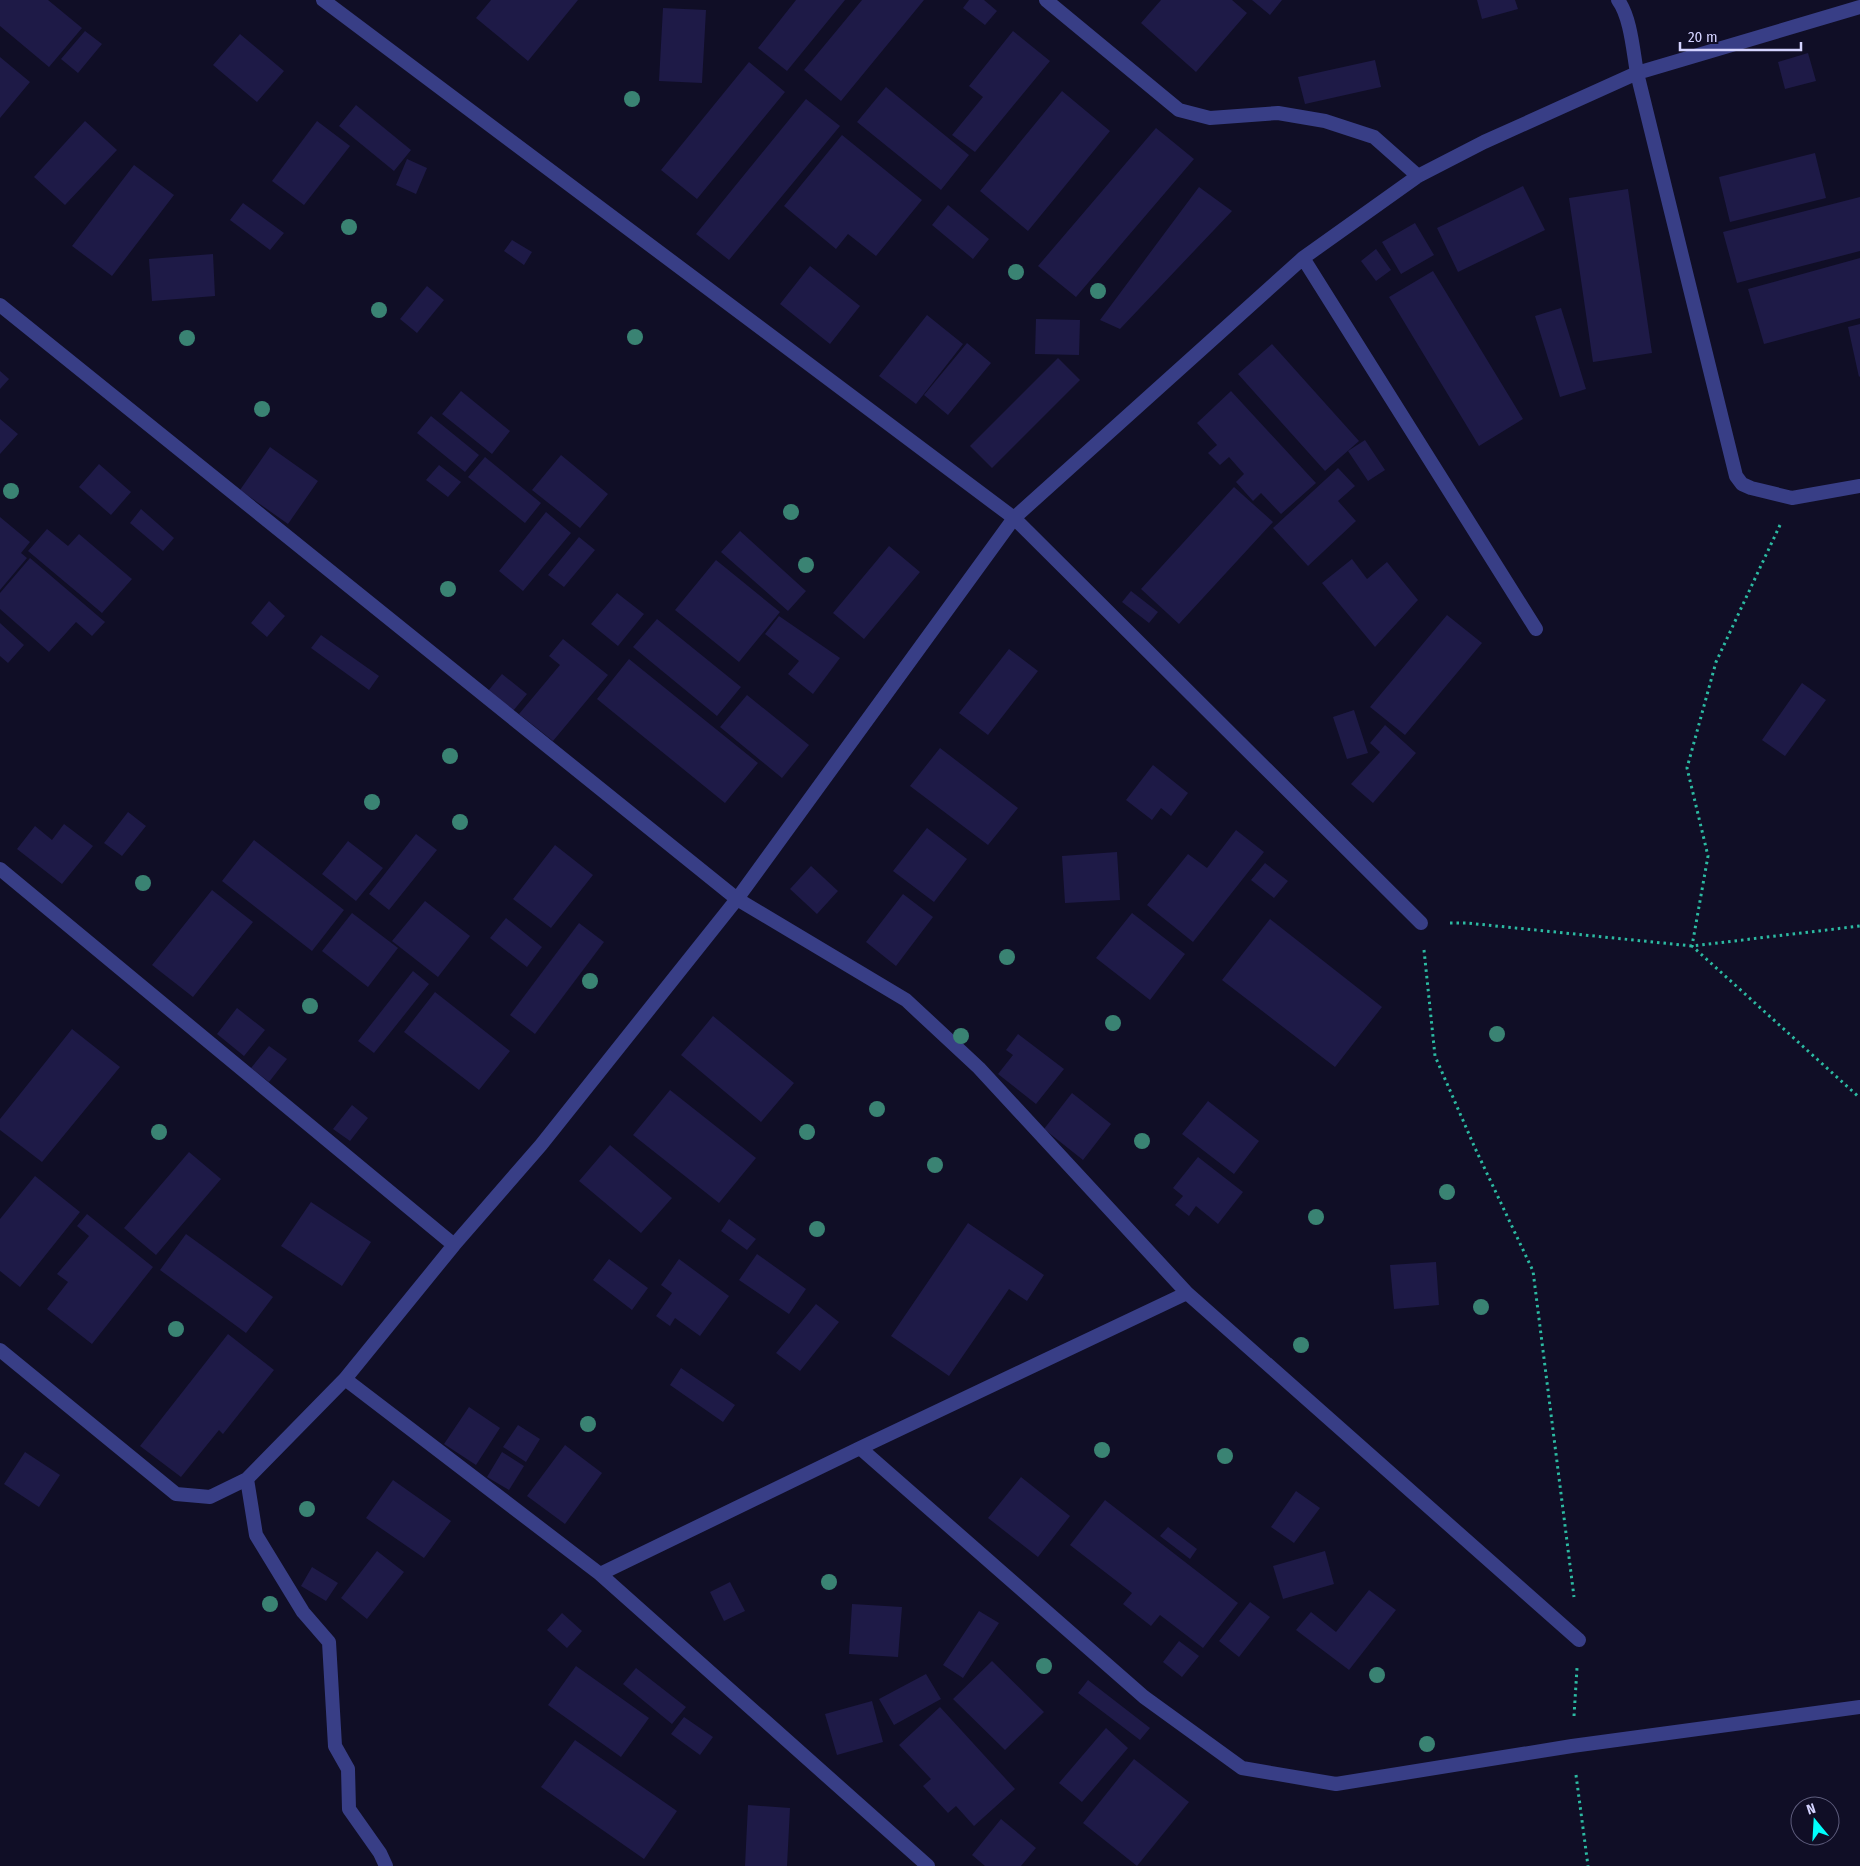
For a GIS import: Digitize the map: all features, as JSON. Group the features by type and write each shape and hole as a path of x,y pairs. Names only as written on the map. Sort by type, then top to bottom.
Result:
{"street":[{"path":"323,0 1014,518 1421,923"},
{"path":"1046,0 1179,110 1210,118 1278,113 1325,121 1374,137 1418,176"},
{"path":"1618,0 1623,6 1627,19 1637,73 1736,476 1742,484 1751,488 1792,498 1860,486"},
{"path":"0,1350 176,1494 210,1497 247,1479 345,1379 454,1245 541,1144 737,899 1014,518 1303,258 1418,176 1484,142 1637,73 1860,8"},
{"path":"1303,258 1536,629"},
{"path":"0,305 737,899 906,1000 979,1068 1187,1293 1579,1640"},
{"path":"0,868 454,1245"},
{"path":"600,1574 1187,1293"},
{"path":"345,1379 600,1574 928,1866"},
{"path":"860,1448 1144,1697 1242,1768 1336,1784 1572,1746 1860,1708"},
{"path":"247,1479 256,1535 303,1612 329,1642 335,1746 348,1769 349,1809 380,1853 386,1866"}],"path":[{"path":"1692,946 1708,856 1687,768 1716,662 1792,498"},
{"path":"1543,1349 1533,1271 1474,1148 1435,1056 1421,923 1467,923 1692,946 1860,926"},
{"path":"1692,946 1860,1098"}],"building":[{"path":"0,0 48,0 82,28 49,67 0,26"},
{"path":"491,0 578,0 528,61 476,18"},
{"path":"796,0 845,0 787,71 758,48"},
{"path":"862,0 924,0 841,101 804,70"},
{"path":"969,0 984,0 997,11 985,25 963,8"},
{"path":"1161,0 1232,0 1247,13 1196,72 1141,23"},
{"path":"1252,0 1282,0 1270,15"},
{"path":"1477,0 1515,0 1518,9 1482,19"},
{"path":"663,8 706,10 702,83 659,81"},
{"path":"85,31 102,44 78,73 61,59"},
{"path":"1013,31 1050,61 975,152 952,135 983,97 969,86"},
{"path":"240,34 284,71 257,102 213,65"},
{"path":"1808,53 1816,81 1785,89 1778,62"},
{"path":"0,57 30,82 0,118"},
{"path":"1375,60 1381,87 1305,104 1298,77"},
{"path":"749,62 785,92 697,199 661,170"},
{"path":"886,87 969,155 941,190 857,122"},
{"path":"1062,91 1110,131 1028,231 980,191"},
{"path":"806,99 840,126 729,260 696,234"},
{"path":"356,105 411,150 394,171 339,126"},
{"path":"85,121 117,150 65,205 34,177"},
{"path":"317,121 350,146 304,205 272,181"},
{"path":"1156,128 1194,159 1076,297 1038,266"},
{"path":"842,135 922,200 876,256 848,234 836,249 784,206"},
{"path":"1815,153 1826,198 1730,222 1719,177"},
{"path":"407,159 427,168 416,194 396,185"},
{"path":"134,165 174,195 112,276 72,246"},
{"path":"1523,186 1545,230 1458,272 1437,228"},
{"path":"1199,187 1232,211 1120,329 1100,320"},
{"path":"1628,189 1652,353 1593,362 1569,198"},
{"path":"1860,197 1860,251 1737,283 1723,232"},
{"path":"243,203 284,233 270,250 230,220"},
{"path":"948,205 989,239 973,259 932,225"},
{"path":"1415,223 1434,255 1401,274 1382,242"},
{"path":"512,240 532,252 524,265 504,251"},
{"path":"1376,249 1391,270 1376,281 1361,261"},
{"path":"213,254 215,296 152,301 149,259"},
{"path":"1860,258 1860,318 1764,344 1748,289"},
{"path":"810,266 860,306 830,344 780,304"},
{"path":"1433,271 1523,419 1479,446 1389,297"},
{"path":"427,286 444,300 417,333 400,319"},
{"path":"1561,308 1586,389 1560,397 1535,316"},
{"path":"927,315 963,344 916,404 879,376"},
{"path":"1036,319 1080,320 1079,355 1035,354"},
{"path":"1860,324 1860,376 1859,377 1848,327"},
{"path":"967,343 991,363 948,415 924,395"},
{"path":"1272,344 1359,441 1325,471 1238,374"},
{"path":"1058,358 1080,380 992,468 970,446"},
{"path":"0,371 9,379 0,389"},
{"path":"461,391 510,431 492,454 442,414"},
{"path":"1231,391 1316,483 1281,514 1261,493 1253,501 1236,482 1244,474 1229,457 1220,465 1208,453 1217,445 1197,423"},
{"path":"431,416 479,455 465,472 417,433"},
{"path":"0,419 18,434 0,454"},
{"path":"1365,440 1385,470 1368,481 1348,451"},
{"path":"270,447 318,481 288,524 240,490"},
{"path":"561,455 608,494 580,528 532,490"},
{"path":"485,457 541,503 525,523 468,477"},
{"path":"99,464 131,492 111,515 79,487"},
{"path":"439,465 461,482 448,497 426,480"},
{"path":"1338,468 1355,486 1338,501 1356,521 1308,566 1273,528"},
{"path":"1234,487 1273,522 1179,624 1141,589"},
{"path":"141,509 174,538 163,551 130,523"},
{"path":"546,512 571,533 523,591 499,571"},
{"path":"0,517 30,542 21,553 27,558 0,590"},
{"path":"47,529 68,546 79,534 132,579 102,613 28,551"},
{"path":"740,531 806,591 788,611 721,552"},
{"path":"579,537 595,550 564,587 548,575"},
{"path":"889,546 920,572 864,639 833,613"},
{"path":"30,558 105,622 92,636 76,622 49,652 0,609 0,593"},
{"path":"1352,559 1367,579 1387,562 1418,600 1375,647 1322,583"},
{"path":"716,560 780,612 739,662 675,610"},
{"path":"1131,591 1158,612 1149,623 1122,602"},
{"path":"617,593 644,614 618,646 591,624"},
{"path":"269,601 285,616 267,637 251,623"},
{"path":"1447,615 1482,643 1405,735 1370,707"},
{"path":"779,616 840,658 813,694 788,674 799,661 765,634"},
{"path":"657,619 741,687 717,716 633,647"},
{"path":"0,623 24,645 8,663 0,656"},
{"path":"321,635 379,676 369,690 311,648"},
{"path":"563,639 608,675 553,741 519,714 560,665 549,656"},
{"path":"1009,649 1038,671 988,735 959,713"},
{"path":"629,659 758,763 725,803 597,699"},
{"path":"502,674 527,694 513,711 488,691"},
{"path":"1802,683 1826,700 1785,756 1762,740"},
{"path":"747,695 809,745 782,778 720,727"},
{"path":"1354,710 1368,753 1347,759 1333,717"},
{"path":"1385,725 1416,753 1373,803 1351,784 1380,752 1370,743"},
{"path":"940,748 1018,808 988,845 910,786"},
{"path":"1153,765 1188,793 1171,816 1161,808 1152,820 1126,800"},
{"path":"128,812 146,826 122,856 104,843"},
{"path":"64,824 93,846 62,884 17,849 35,826 52,840"},
{"path":"927,828 967,859 934,902 893,871"},
{"path":"1236,830 1264,852 1193,942 1147,905 1188,854 1207,868"},
{"path":"416,834 437,850 389,910 369,894"},
{"path":"254,840 344,910 312,951 222,881"},
{"path":"348,841 383,868 356,901 322,874"},
{"path":"555,845 593,875 551,928 513,899"},
{"path":"1117,852 1120,900 1065,903 1062,856"},
{"path":"1265,863 1288,881 1274,898 1251,880"},
{"path":"811,866 838,891 817,914 790,889"},
{"path":"212,890 253,922 193,997 152,965"},
{"path":"903,894 933,917 896,966 866,942"},
{"path":"425,901 470,936 438,977 392,941"},
{"path":"352,913 398,948 368,987 322,951"},
{"path":"1132,913 1185,954 1150,1000 1096,958"},
{"path":"506,918 542,947 527,967 490,938"},
{"path":"1270,919 1382,1007 1335,1067 1222,980"},
{"path":"579,923 604,942 535,1034 510,1015"},
{"path":"413,971 429,984 374,1053 358,1041"},
{"path":"435,992 510,1051 479,1090 404,1032"},
{"path":"237,1008 265,1030 244,1056 217,1034"},
{"path":"713,1016 794,1083 761,1122 681,1055"},
{"path":"72,1029 120,1067 42,1162 0,1130 0,1119"},
{"path":"1018,1034 1064,1069 1036,1104 998,1074 1013,1055 1006,1050"},
{"path":"269,1046 287,1059 269,1082 251,1068"},
{"path":"670,1090 756,1158 719,1203 633,1135"},
{"path":"1072,1093 1111,1124 1083,1160 1044,1129"},
{"path":"1208,1101 1259,1141 1234,1174 1182,1134"},
{"path":"352,1105 368,1118 350,1141 333,1129"},
{"path":"610,1145 672,1198 641,1233 579,1181"},
{"path":"189,1152 221,1179 156,1255 124,1228"},
{"path":"1198,1157 1243,1192 1218,1224 1196,1206 1189,1216 1175,1205 1183,1196 1173,1188"},
{"path":"35,1176 80,1212 20,1287 0,1271 0,1219"},
{"path":"311,1202 371,1242 342,1286 281,1246"},
{"path":"87,1214 153,1267 92,1344 47,1309 68,1282 57,1274 89,1236 77,1226"},
{"path":"729,1219 756,1239 747,1250 721,1231"},
{"path":"968,1223 1044,1275 1027,1301 1009,1289 949,1376 891,1336"},
{"path":"186,1234 273,1297 246,1333 160,1270"},
{"path":"757,1254 806,1289 789,1314 739,1280"},
{"path":"609,1259 648,1288 632,1310 593,1280"},
{"path":"679,1259 729,1296 700,1336 675,1318 670,1326 656,1316 672,1293 661,1285"},
{"path":"1436,1262 1439,1305 1394,1309 1390,1265"},
{"path":"816,1304 839,1322 800,1371 776,1353"},
{"path":"228,1334 274,1370 223,1434 219,1430 181,1477 140,1446"},
{"path":"681,1368 735,1405 723,1422 670,1385"},
{"path":"469,1407 500,1428 476,1465 444,1444"},
{"path":"518,1425 540,1439 526,1462 503,1447"},
{"path":"565,1445 602,1473 565,1524 527,1496"},
{"path":"25,1452 60,1475 39,1507 4,1484"},
{"path":"502,1452 524,1466 509,1490 487,1477"},
{"path":"1021,1477 1070,1516 1038,1557 988,1518"},
{"path":"393,1480 451,1521 424,1558 366,1518"},
{"path":"1296,1491 1320,1508 1294,1543 1271,1527"},
{"path":"1105,1500 1238,1603 1203,1648 1160,1615 1151,1626 1123,1604 1132,1593 1070,1545"},
{"path":"1168,1527 1197,1549 1190,1559 1160,1536"},
{"path":"377,1551 404,1572 367,1619 341,1598"},
{"path":"1325,1551 1334,1584 1283,1599 1273,1566"},
{"path":"312,1567 338,1583 326,1601 301,1586"},
{"path":"730,1582 745,1611 724,1621 710,1592"},
{"path":"1369,1590 1396,1610 1349,1670 1296,1630 1311,1612 1336,1632"},
{"path":"1250,1602 1270,1617 1239,1657 1219,1641"},
{"path":"852,1604 902,1607 898,1657 849,1654"},
{"path":"979,1611 999,1623 963,1678 943,1665"},
{"path":"562,1613 582,1631 567,1648 547,1630"},
{"path":"1179,1641 1199,1656 1182,1677 1163,1662"},
{"path":"992,1661 1044,1712 1005,1750 953,1699"},
{"path":"576,1666 649,1718 621,1757 548,1705"},
{"path":"636,1668 686,1707 672,1724 623,1684"},
{"path":"926,1674 941,1699 894,1725 879,1699"},
{"path":"1088,1680 1150,1728 1140,1740 1078,1693"},
{"path":"872,1701 883,1742 837,1755 825,1714"},
{"path":"940,1707 1015,1789 974,1826 956,1806 948,1813 923,1786 931,1779 899,1745"},
{"path":"684,1717 713,1737 700,1755 671,1734"},
{"path":"1106,1728 1128,1748 1082,1802 1059,1783"},
{"path":"575,1740 677,1811 644,1859 541,1787"},
{"path":"1134,1759 1189,1802 1137,1866 1083,1823"},
{"path":"748,1805 790,1808 787,1866 745,1866"},
{"path":"1001,1819 1036,1848 1021,1866 985,1866 972,1855"}]}
